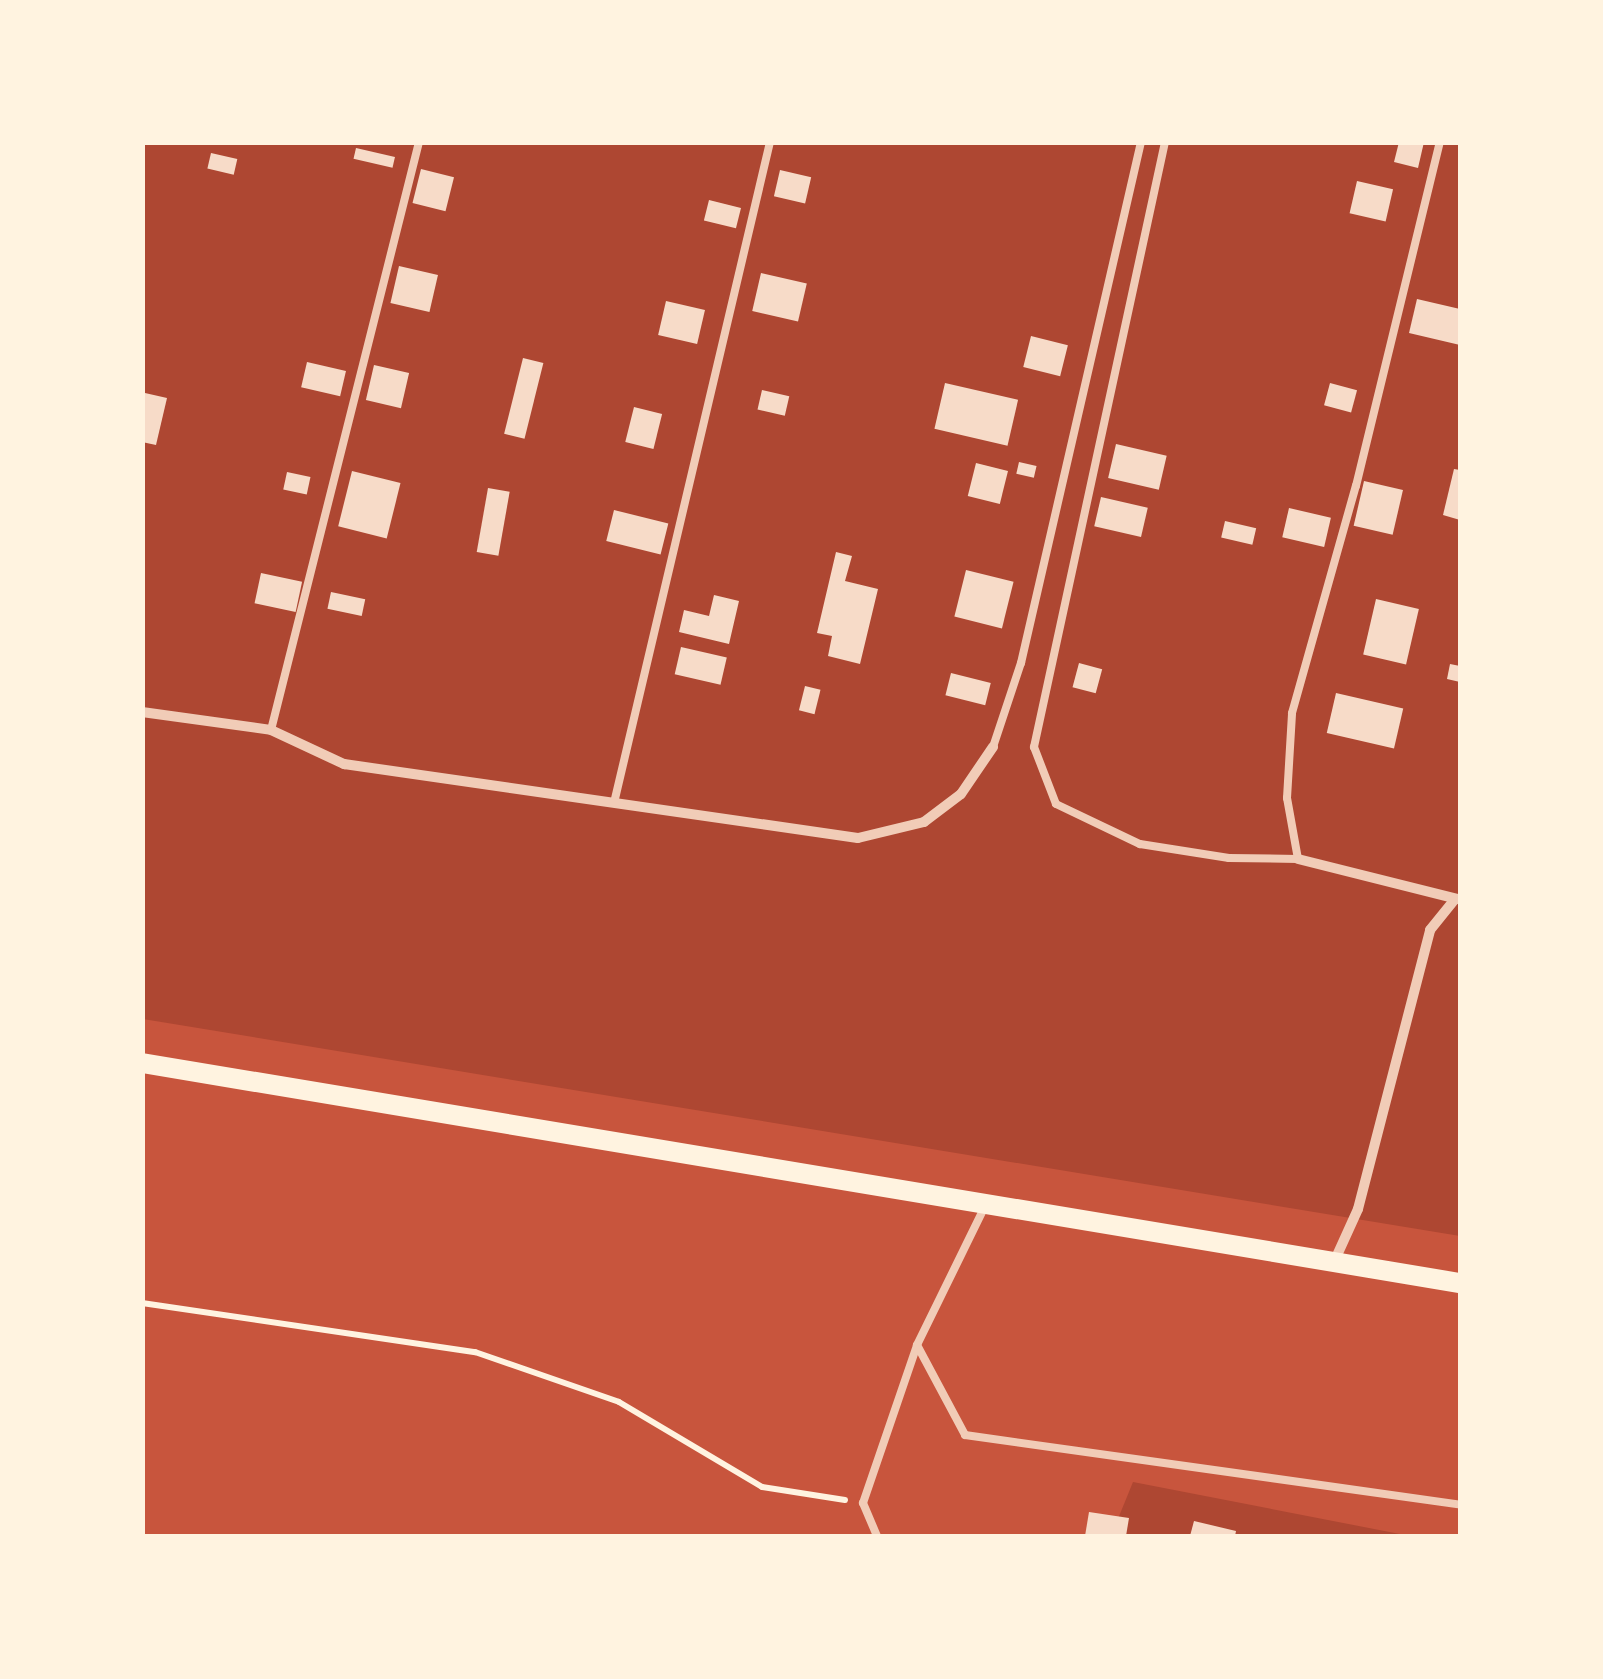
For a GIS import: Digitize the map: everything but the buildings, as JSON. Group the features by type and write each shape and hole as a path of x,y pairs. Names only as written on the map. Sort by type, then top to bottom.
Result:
{"main road":[{"path":"142,1063 1460,1283"}],"street":[{"path":"142,712 271,730 344,764 858,838 924,822 961,794 992,747"},
{"path":"1298,859 1459,897 1430,930 1358,1209 1333,1262"}],"lane":[{"path":"271,730 419,142"},
{"path":"614,803 770,142"},
{"path":"992,747 1021,663 1141,142"},
{"path":"1165,142 1034,747 1056,804 1140,844 1229,858 1298,859 1287,798 1292,713 1356,486 1440,142"},
{"path":"877,1536 863,1503 917,1345 986,1206"},
{"path":"917,1345 965,1435 1460,1505"}],"path":[{"path":"142,1303 475,1352 619,1402 762,1487 863,1503"}],"shaded area":[{"path":"142,143 1460,143 1460,1236 143,1019"},
{"path":"1133,1482 1410,1536 1111,1536"}]}
